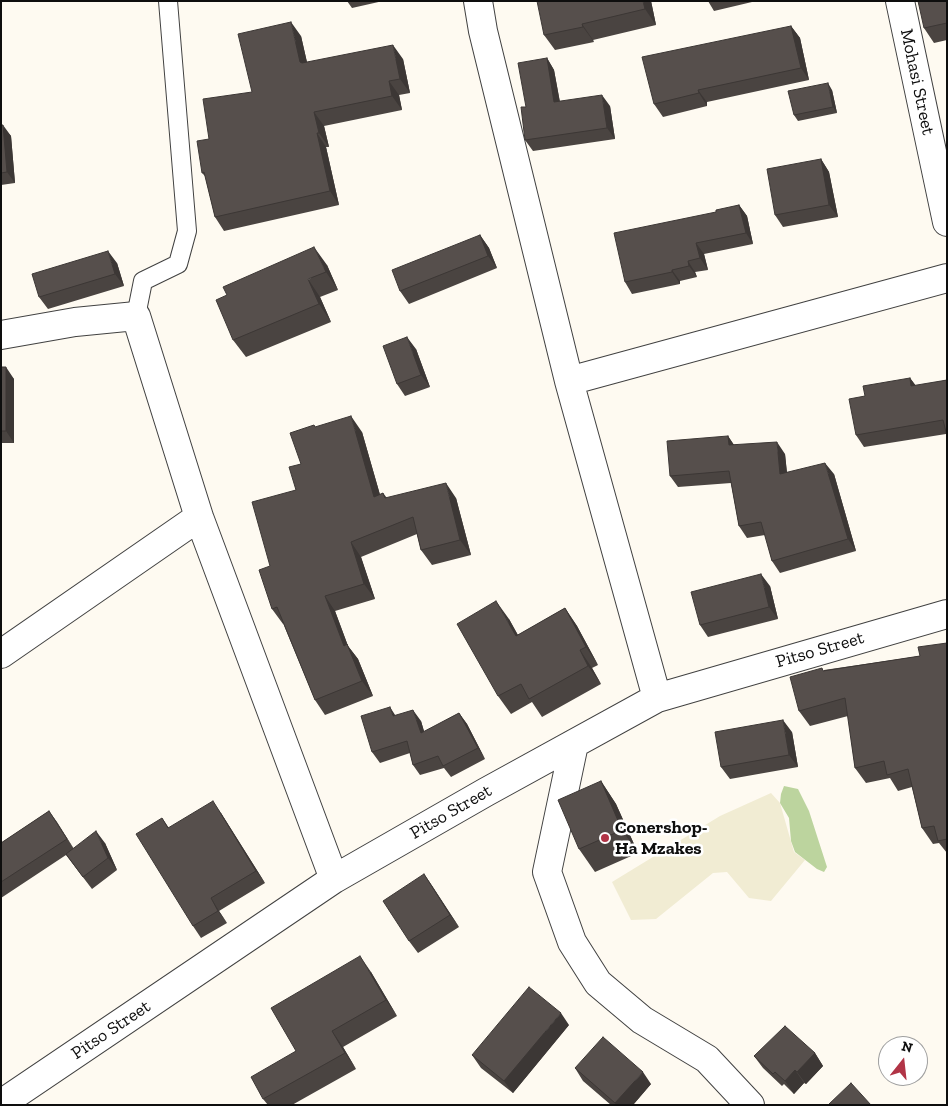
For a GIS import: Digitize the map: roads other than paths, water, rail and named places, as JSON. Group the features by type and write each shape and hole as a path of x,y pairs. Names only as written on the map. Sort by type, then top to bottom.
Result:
{"street":[{"path":"478,1 483,31 569,381 656,698"},
{"name":"Mohasi Street","path":"900,1 947,222"},
{"path":"569,381 947,278"},
{"path":"1,335 75,322 136,316 199,517 334,879"},
{"path":"1,654 199,517"},
{"name":"Pitso Street","path":"1,1104 334,879 656,698 947,614"},
{"path":"574,744 547,872 572,942 598,983 642,1020 707,1059 746,1104"}],"lane":[{"path":"136,316 143,281 178,264 187,231 168,1"}],"place":[{"name":"Conershop- Ha Mzakes","path":"605,838"}]}
